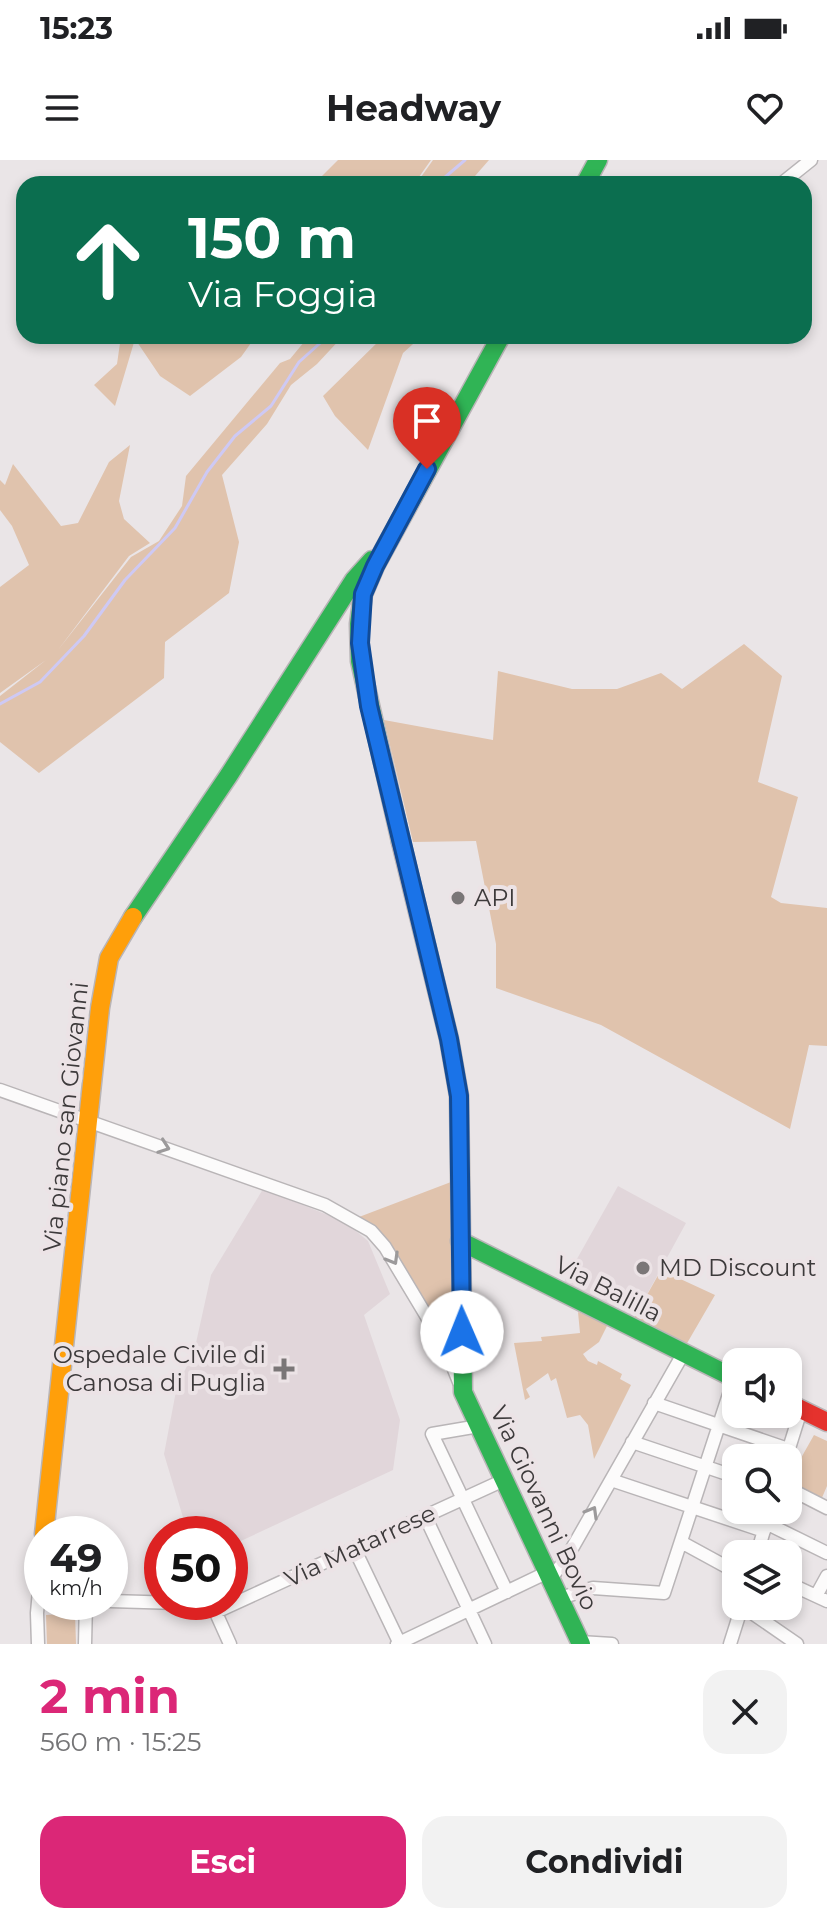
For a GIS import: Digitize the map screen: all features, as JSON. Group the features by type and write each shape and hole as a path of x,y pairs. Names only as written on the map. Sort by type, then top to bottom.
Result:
{"street":[{"path":"791,176 811,160"},
{"path":"463,1392 459,1096 449,1039 360,661 359,624 363,594 383,549 497,344"},
{"name":"Via piano san Giovanni","path":"46,1516 100,1008 109,958 123,931 229,775 354,580 383,549"},
{"path":"0,1090 325,1205 371,1231 385,1247 445,1347 463,1392"},
{"name":"Via Balilla","path":"460,1241 722,1373"},
{"path":"354,1548 399,1644 549,1575 566,1559 683,1354"},
{"name":"Via Giovanni Bovio","path":"463,1392 560,1598 577,1641"},
{"path":"654,1403 764,1444"},
{"path":"802,1410 827,1422"},
{"path":"560,1598 593,1588 664,1593 722,1416"},
{"path":"479,1426 432,1434 507,1592"},
{"path":"632,1442 722,1472"},
{"name":"Via Matarrese","path":"248,1597 504,1480"},
{"path":"611,1480 692,1508 722,1513"},
{"path":"802,1495 827,1508"},
{"path":"425,1516 485,1644"},
{"path":"773,1524 827,1553"},
{"path":"681,1542 722,1564"},
{"path":"802,1590 822,1599 827,1576"},
{"path":"38,1644 39,1620"},
{"path":"85,1644 86,1620"},
{"path":"220,1620 230,1644"},
{"path":"730,1644 738,1620"},
{"path":"762,1620 795,1644"},
{"path":"577,1641 612,1644"}],"shaded area":[{"path":"338,160 431,160 420,176 322,176"},
{"path":"433,160 489,160 475,176 422,176"},
{"path":"120,344 134,344 115,406 94,385 117,364"},
{"path":"138,344 250,344 241,357 190,396 160,376"},
{"path":"302,344 336,344 291,385 267,424 222,475 239,542 229,593 165,642 164,678 39,773 0,742 0,696 46,660 0,693 0,587 29,565 12,526 0,510 0,480 5,485 13,464 61,526 78,523 109,462 130,445 119,501 124,519 150,543 129,556 58,650 131,557 159,541 182,506 186,476 280,363 290,359"},
{"path":"376,344 413,344 403,353 368,450 335,416 323,396"},
{"path":"744,644 782,676 758,782 798,797 771,897 781,903 827,908 827,1046 809,1045 790,1129 601,1025 496,988 496,944 476,841 413,842 384,720 493,740 498,671 572,689 617,689 661,673 682,689"},
{"path":"451,1182 452,1306 425,1314 380,1236 359,1217"},
{"path":"618,1186 686,1223 634,1318 564,1282"},
{"name":"Ospedale Civile di Canosa di Puglia","path":"263,1189 345,1222 368,1241 390,1294 364,1315 400,1420 393,1470 248,1538 248,1516 183,1516 164,1454 177,1386 194,1352 211,1275"},
{"path":"661,1270 715,1295 686,1345 634,1318"},
{"path":"578,1312 608,1324 599,1342 583,1354 588,1361 597,1365 598,1361 622,1374 620,1379 631,1385 594,1459 588,1425 580,1415 567,1418 556,1378 551,1381 548,1373 526,1389 530,1397 525,1400 514,1343 580,1333"},
{"path":"814,1435 827,1441 827,1486 821,1500 802,1489 802,1456"},
{"path":"46,1620 75,1620 76,1644 47,1644"}],"waterway":[{"path":"446,176 465,160"},
{"path":"0,704 40,682 84,636 125,580 175,528 207,472 235,436 271,406 299,362 319,344"}],"traffic: fast":[{"path":"589,176 598,160"},
{"path":"401,842 360,661 359,624 363,594 375,566 497,344"},
{"path":"133,917 229,775 354,580 372,560"},
{"path":"460,1241 722,1372"},
{"path":"462,1311 463,1392 581,1644"}],"traffic: slow":[{"path":"46,1516 100,1008 109,958 133,917"}],"traffic: jam":[{"path":"401,842 449,1039 459,1096 462,1311"},
{"path":"802,1410 827,1422"}],"place":[{"name":"API","path":"458,898"},
{"name":"MD Discount","path":"643,1268"},
{"name":"Ospedale Civile di Canosa di Puglia","path":"284,1369"}],"route":[{"path":"427,469 363,594 359,624 360,661 449,1039 459,1096 462,1332"}]}
